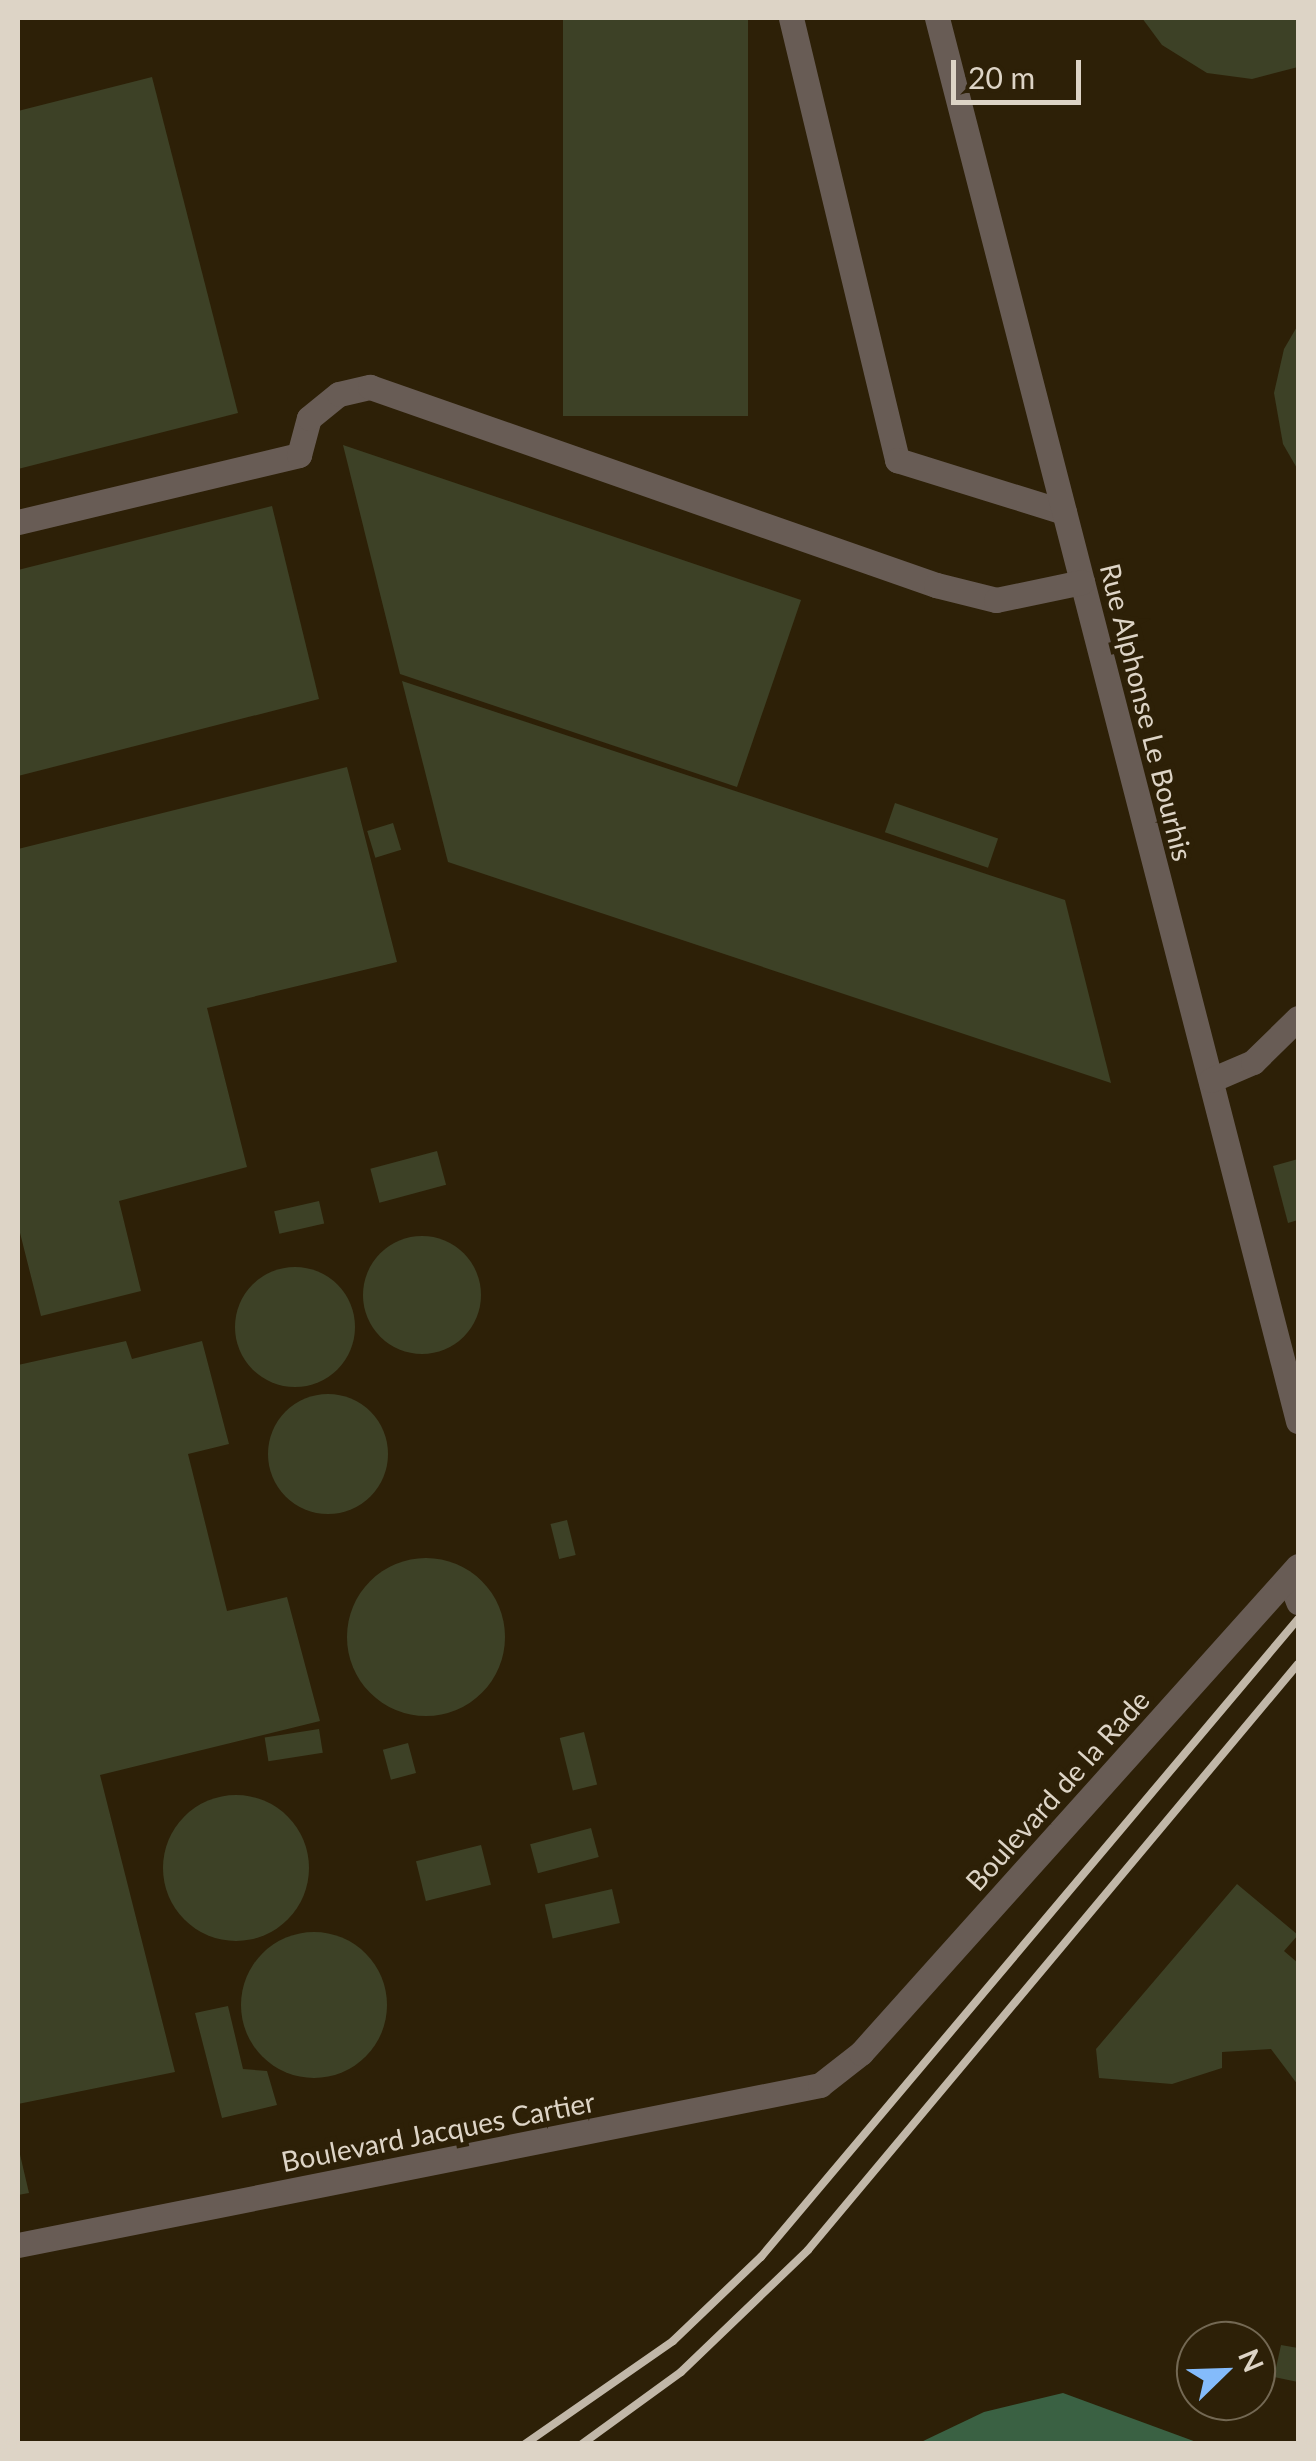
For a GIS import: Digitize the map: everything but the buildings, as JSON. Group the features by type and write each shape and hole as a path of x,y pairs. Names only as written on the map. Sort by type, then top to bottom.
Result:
{"street":[{"path":"791,18 898,460 1064,512"},
{"name":"Rue Alphonse Le Bourhis","path":"937,18 1298,1421"},
{"path":"18,522 300,455 309,418 340,394 370,387 936,585 996,600 1082,582"},
{"path":"1211,1080 1253,1062 1298,1018"},
{"name":"Boulevard de la Rade","path":"860,2053 1295,1582"},
{"name":"Boulevard Jacques Cartier","path":"18,2245 820,2086 860,2053"}],"shaded area":[{"path":"1063,2393 1199,2443 919,2443 984,2412"}],"railway":[{"path":"525,2444 673,2341 761,2257 1298,1619"},
{"path":"582,2444 681,2372 808,2250 1298,1664"}]}
